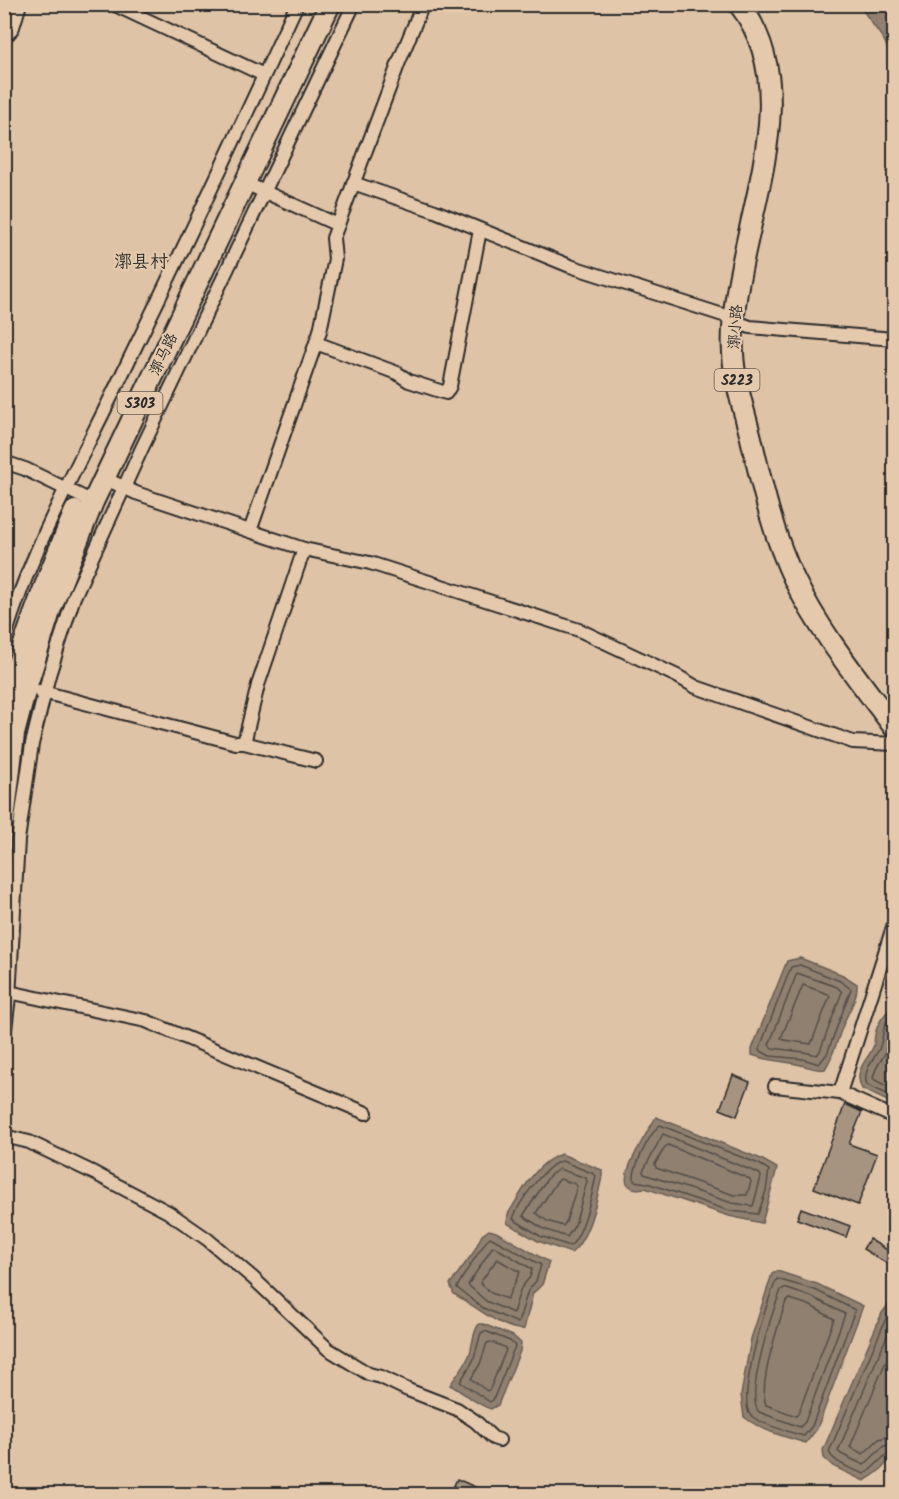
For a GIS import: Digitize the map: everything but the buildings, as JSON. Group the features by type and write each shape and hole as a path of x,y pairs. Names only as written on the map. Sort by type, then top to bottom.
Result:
{"main road":[{"name":"漷马路","path":"4,715 14,671 35,606 80,496 315,4"},
{"name":"漷马路","path":"4,820 14,734 51,608 80,496 104,478 330,4"},
{"name":"漷小路","path":"739,4 750,19 764,52 769,71 771,110 734,321 733,353 738,383 757,465 783,553 812,613 894,728"}],"street":[{"path":"4,33 9,33 13,27 20,4"},
{"path":"113,4 264,75"},
{"path":"4,640 33,564 80,496 128,363 297,4"},
{"path":"4,1037 18,840 32,744 74,597 354,4"},
{"path":"250,531 316,343 335,259 333,238 423,4"},
{"path":"245,183 338,225"},
{"path":"353,183 570,266 729,317 750,327 894,339"},
{"path":"316,343 397,373 409,381 446,393 450,386 480,230"},
{"path":"4,462 25,469 80,496"},
{"path":"104,478 304,549 370,563 579,630 696,687 853,742 894,744"},
{"path":"244,743 258,685 304,549"},
{"path":"26,688 225,740 316,761"},
{"path":"840,1093 894,924"},
{"path":"7,991 146,1021 366,1113"},
{"path":"775,1086 840,1093 894,1117"},
{"path":"4,1136 29,1142 83,1167 168,1212 207,1239 253,1278 328,1349 369,1374 457,1409 476,1421 493,1438 499,1440"}],"water":[{"path":"859,5 894,5 894,64 884,40"},
{"path":"800,958 843,975 857,984 854,1000 825,1069 752,1055 752,1049 787,961"},
{"path":"893,1007 894,1104 862,1089 859,1082 860,1070 872,1050 879,1023"},
{"path":"656,1117 761,1159 777,1168 762,1223 729,1216 645,1188 631,1187 627,1183 628,1170"},
{"path":"561,1154 602,1170 598,1196 587,1229 571,1253 538,1241 507,1223 508,1214 536,1171"},
{"path":"489,1230 549,1262 542,1285 533,1293 524,1329 507,1326 488,1316 454,1294 450,1284 473,1253 482,1235"},
{"path":"777,1271 817,1284 863,1306 817,1429 806,1443 766,1430 744,1417 741,1395 751,1339 772,1274"},
{"path":"894,1303 894,1453 881,1469 864,1481 833,1466 824,1458 823,1450 882,1313 889,1304"},
{"path":"479,1324 513,1336 521,1343 520,1351 498,1405 491,1409 450,1385 469,1356"}],"district":[{"name":"漷县村","path":"141,261"}]}
